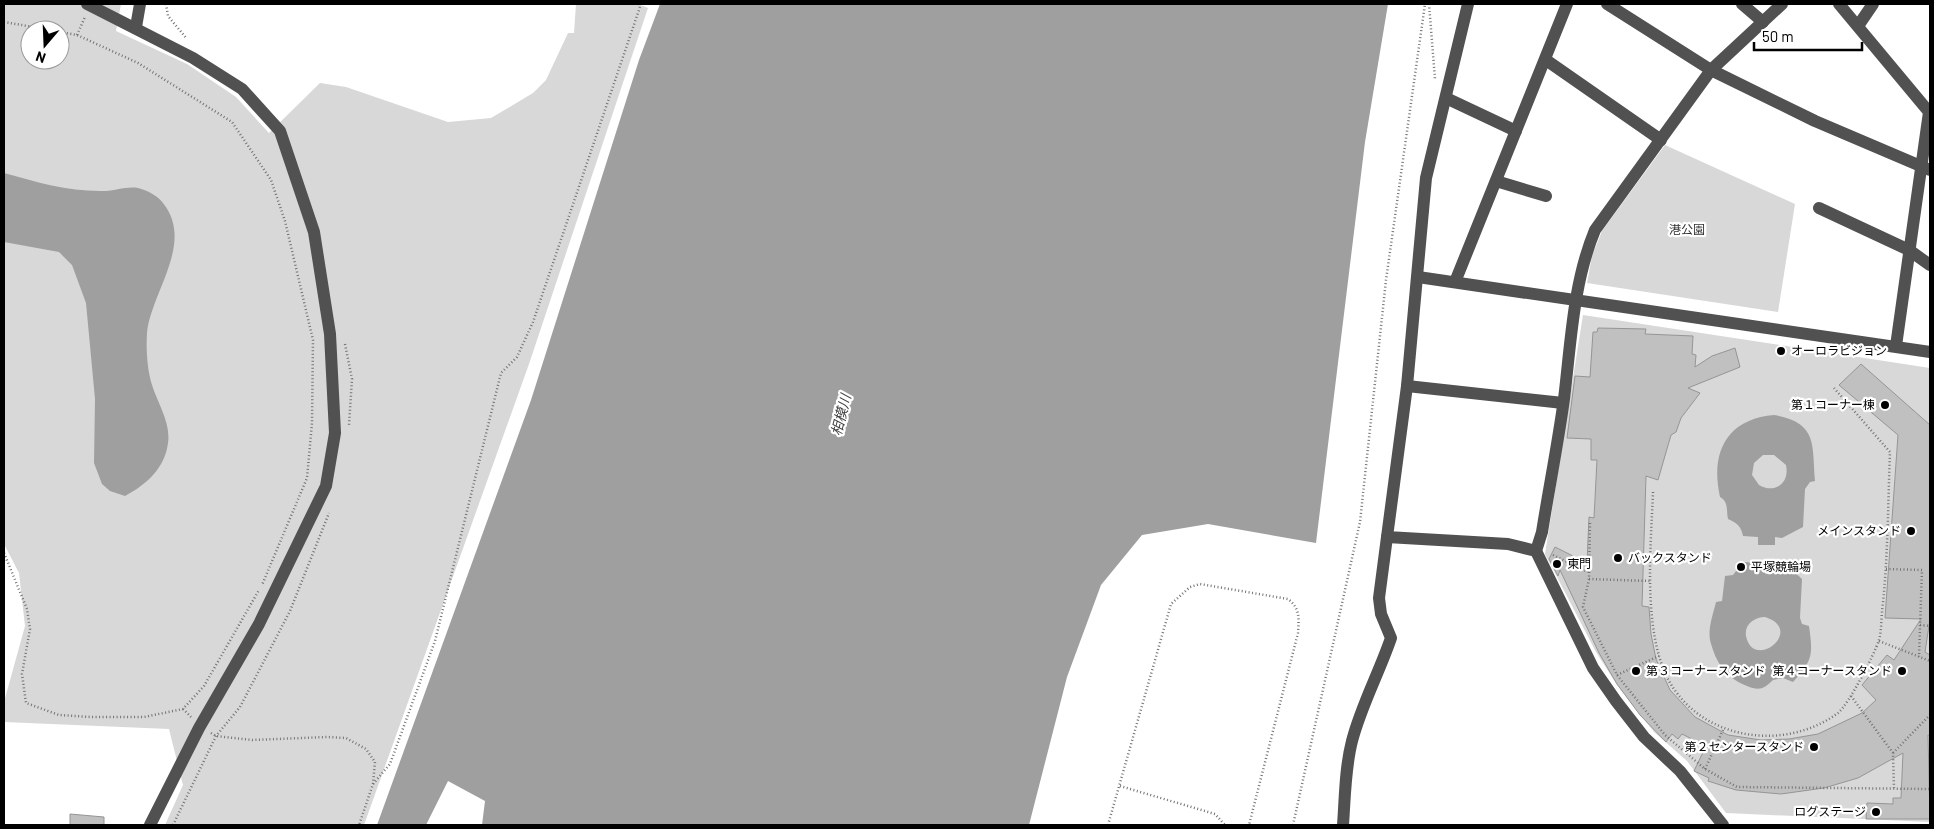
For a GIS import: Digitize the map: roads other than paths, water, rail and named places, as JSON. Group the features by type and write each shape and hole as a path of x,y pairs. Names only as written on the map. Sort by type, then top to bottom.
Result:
{"street":[{"path":"136,27 140,4"},
{"path":"1455,282 1567,4"},
{"path":"1607,4 1711,70 1815,120 1926,168"},
{"path":"1742,4 1762,22"},
{"path":"1723,825 1680,771 1644,737 1593,668 1536,551 1542,532 1563,403 1576,299 1584,256 1595,230 1711,70 1782,4"},
{"path":"1839,4 1930,112 1926,168 1908,250 1896,346"},
{"path":"1858,26 1873,4"},
{"path":"1343,825 1351,743 1362,709 1377,678 1391,638 1382,614 1379,598 1407,386 1426,178 1470,5"},
{"path":"87,8 136,27 193,58 242,89 280,131 314,232 330,334 335,433 326,486 259,624 199,728 150,825"},
{"path":"1546,60 1661,140"},
{"path":"1446,101 1516,131"},
{"path":"1496,181 1546,196"},
{"path":"1819,208 1908,250 1930,265"},
{"path":"1418,277 1930,352"},
{"path":"1407,386 1563,403"},
{"path":"1387,537 1508,544 1536,551"}],"water":[{"name":"相模川","path":"660,4 1388,4 1365,142 1316,543 1208,524 1142,535 1101,585 1067,677 1029,825 482,825 485,801 448,781 426,825 377,825 531,400 639,60"},
{"path":"4,173 40,183 88,191 138,188 161,200 172,218 175,234 173,251 150,317 147,333 149,372 168,428 168,443 159,468 140,487 125,496 110,491 102,484 94,463 95,399 86,303 72,265 59,252 4,242"},
{"path":"1774,415 1799,423 1810,437 1814,456 1815,481 1810,482 1805,489 1803,527 1782,538 1775,537 1775,545 1758,545 1758,537 1743,536 1738,525 1728,519 1726,504 1720,497 1718,466 1720,452 1734,431 1744,423","holes":["1763,455 1774,455 1786,465 1786,477 1780,486 1765,488 1759,485 1752,475 1754,463"]},
{"path":"1743,562 1775,563 1788,568 1802,579 1800,618 1802,624 1809,626 1811,651 1805,668 1793,682 1783,678 1773,680 1758,689 1751,688 1727,674 1715,656 1710,640 1710,626 1716,602 1722,601 1725,576 1733,575","holes":["1765,617 1776,623 1780,631 1779,638 1774,645 1758,650 1751,646 1746,636 1748,625 1751,622"]}],"place":[{"name":"オーロラビジョン","path":"1781,351"},
{"name":"第１コーナー棟","path":"1885,405"},
{"name":"メインスタンド","path":"1911,531"},
{"name":"バックスタンド","path":"1618,558"},
{"name":"東門","path":"1557,564"},
{"name":"平塚競輪場","path":"1741,567"},
{"name":"第３コーナースタンド","path":"1636,671"},
{"name":"第４コーナースタンド","path":"1902,671"},
{"name":"第２センタースタンド","path":"1814,747"},
{"name":"ログステージ","path":"1876,812"}],"park label":[{"name":"港公園","path":"1687,230"}]}
